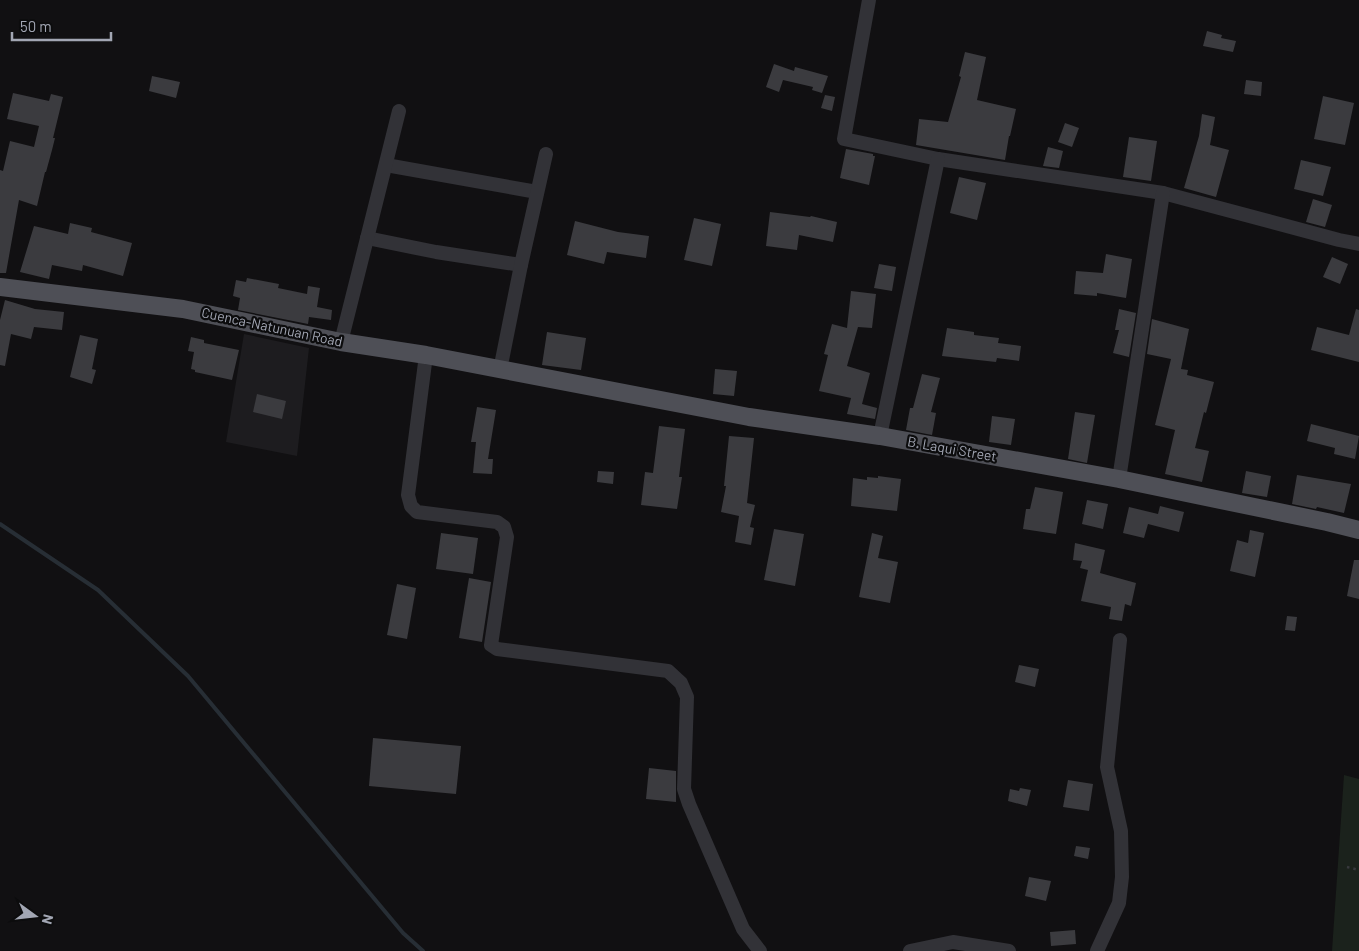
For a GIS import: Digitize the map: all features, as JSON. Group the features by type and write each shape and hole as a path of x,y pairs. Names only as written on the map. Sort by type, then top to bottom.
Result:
{"main road":[{"name":"Cuenca-Natunuan Road","path":"0,287 183,309 341,342 426,355 543,379"},
{"name":"B. Laqui Street","path":"543,379 749,417 880,436 1119,479 1359,530"}],"street":[{"path":"869,0 844,139 938,159 1163,193 1359,244"},
{"path":"341,342 399,111"},
{"path":"500,370 546,154"},
{"path":"880,436 938,159"},
{"path":"386,164 537,192"},
{"path":"1119,479 1163,193"},
{"path":"367,238 436,252 521,265"},
{"path":"426,355 408,495 411,506 417,512 497,522 504,527 507,537 491,645 498,649 668,671 681,683 687,697 684,789 743,929 760,951"},
{"path":"1097,951 1118,903 1122,877 1121,830 1107,767 1120,640"},
{"path":"910,951 953,942 1009,951"}],"path":[{"path":"1347,867 1359,870"}],"shaded area":[{"path":"244,334 309,348 297,456 226,442"},
{"path":"1344,775 1359,779 1359,951 1332,951"}],"building":[{"path":"1207,31 1222,35 1221,38 1236,41 1233,52 1203,46"},
{"path":"965,52 986,57 977,100 1016,109 1005,160 916,145 919,119 948,122 961,77 959,76"},
{"path":"774,64 794,71 795,67 828,76 822,93 812,90 813,87 783,80 779,92 766,87"},
{"path":"152,76 180,82 176,98 149,91"},
{"path":"1246,80 1262,82 1261,96 1244,94"},
{"path":"13,93 49,101 51,94 63,97 53,138 55,138 37,206 19,200 6,273 0,273 0,170 3,171 10,141 34,147 39,126 7,119"},
{"path":"825,95 835,97 832,111 821,108"},
{"path":"1323,96 1354,103 1345,145 1314,139"},
{"path":"1202,114 1215,117 1210,145 1229,150 1216,197 1184,188 1199,136"},
{"path":"1065,123 1079,128 1072,147 1058,142"},
{"path":"1129,137 1157,141 1151,181 1123,177"},
{"path":"1048,147 1063,151 1059,168 1043,166"},
{"path":"846,149 875,156 869,185 840,178"},
{"path":"1301,160 1331,167 1323,196 1294,189"},
{"path":"959,177 986,183 977,220 950,213"},
{"path":"1313,199 1332,205 1325,227 1306,222"},
{"path":"770,212 811,216 837,222 833,242 799,235 797,250 766,246"},
{"path":"694,218 721,224 712,266 684,260"},
{"path":"575,221 618,232 649,236 646,258 607,252 604,264 567,255"},
{"path":"70,223 92,228 91,232 132,243 123,276 83,265 82,271 52,265 49,279 20,272 34,226 68,234"},
{"path":"1106,254 1132,259 1126,298 1097,293 1097,296 1074,294 1076,271 1103,273"},
{"path":"1332,257 1348,264 1340,284 1323,277"},
{"path":"879,264 896,267 892,291 874,288"},
{"path":"247,278 279,284 278,288 307,294 308,286 320,288 317,307 332,310 331,320 309,317 308,324 238,310 240,298 233,296 236,280 246,282"},
{"path":"851,291 876,294 872,328 858,327 847,366 870,373 862,404 877,408 875,419 847,414 851,398 819,391 828,355 824,354 832,324 847,328"},
{"path":"5,300 35,309 64,312 62,330 34,327 31,339 11,334 5,366 0,365 0,320"},
{"path":"1119,309 1136,313 1129,357 1113,353 1119,330 1115,330"},
{"path":"1356,309 1359,310 1359,362 1311,350 1317,327 1349,335"},
{"path":"1152,319 1189,329 1181,369 1188,370 1187,375 1214,382 1195,448 1209,451 1202,482 1165,474 1175,430 1155,425 1171,359 1147,354"},
{"path":"947,328 974,332 974,335 999,338 998,343 1021,346 1019,361 997,358 996,362 942,356"},
{"path":"547,332 586,338 581,370 542,365"},
{"path":"80,335 98,339 92,369 96,370 92,384 70,377"},
{"path":"191,337 204,340 204,343 239,350 232,380 195,372 195,370 191,369 194,352 188,351"},
{"path":"715,369 737,371 734,396 713,394"},
{"path":"922,374 940,378 931,412 936,413 932,435 906,430 910,408 913,408"},
{"path":"257,394 286,401 282,419 253,412"},
{"path":"477,407 496,410 488,459 493,459 492,474 473,473 476,442 471,442"},
{"path":"1075,412 1095,415 1087,463 1068,459"},
{"path":"992,416 1015,419 1011,445 989,442"},
{"path":"1311,424 1359,436 1355,459 1334,454 1335,448 1307,441"},
{"path":"659,426 685,429 679,477 682,477 677,509 641,505 645,472 653,473"},
{"path":"729,436 754,438 747,503 755,505 750,527 754,528 751,545 735,542 739,516 721,512 726,486 724,486"},
{"path":"598,471 614,472 613,484 597,482"},
{"path":"1246,471 1271,476 1267,497 1242,493"},
{"path":"1297,475 1351,484 1344,513 1292,504"},
{"path":"878,476 901,479 897,511 851,506 853,478 867,480 867,477 878,478"},
{"path":"1035,487 1063,492 1056,534 1023,529 1026,509 1030,509"},
{"path":"1087,500 1108,504 1103,529 1082,524"},
{"path":"1160,506 1184,512 1179,532 1148,524 1144,538 1123,533 1129,507 1158,514"},
{"path":"774,529 804,534 795,586 764,580"},
{"path":"1250,530 1264,533 1255,577 1230,571 1237,540 1248,543"},
{"path":"441,533 478,538 473,574 436,569"},
{"path":"872,533 883,536 878,558 898,562 890,603 859,597"},
{"path":"1075,543 1105,550 1100,573 1136,583 1131,606 1125,604 1122,621 1109,619 1111,607 1081,601 1088,570 1080,568 1082,561 1073,560"},
{"path":"1354,560 1359,560 1359,599 1347,596"},
{"path":"469,578 491,582 482,642 459,638"},
{"path":"397,584 416,588 407,639 387,635"},
{"path":"1287,616 1297,617 1295,631 1285,630"},
{"path":"1019,665 1039,669 1035,687 1015,682"},
{"path":"373,738 461,746 456,794 369,786"},
{"path":"649,768 676,771 676,802 646,799"},
{"path":"1068,780 1093,784 1089,811 1063,807"},
{"path":"1020,788 1031,790 1027,806 1008,801 1010,789 1019,791"},
{"path":"1076,846 1090,848 1088,859 1074,856"},
{"path":"1029,877 1051,881 1046,901 1025,896"},
{"path":"1075,930 1076,944 1051,946 1050,932"}],"waterway":[{"path":"0,524 98,590 188,676 403,933 423,951"}]}
